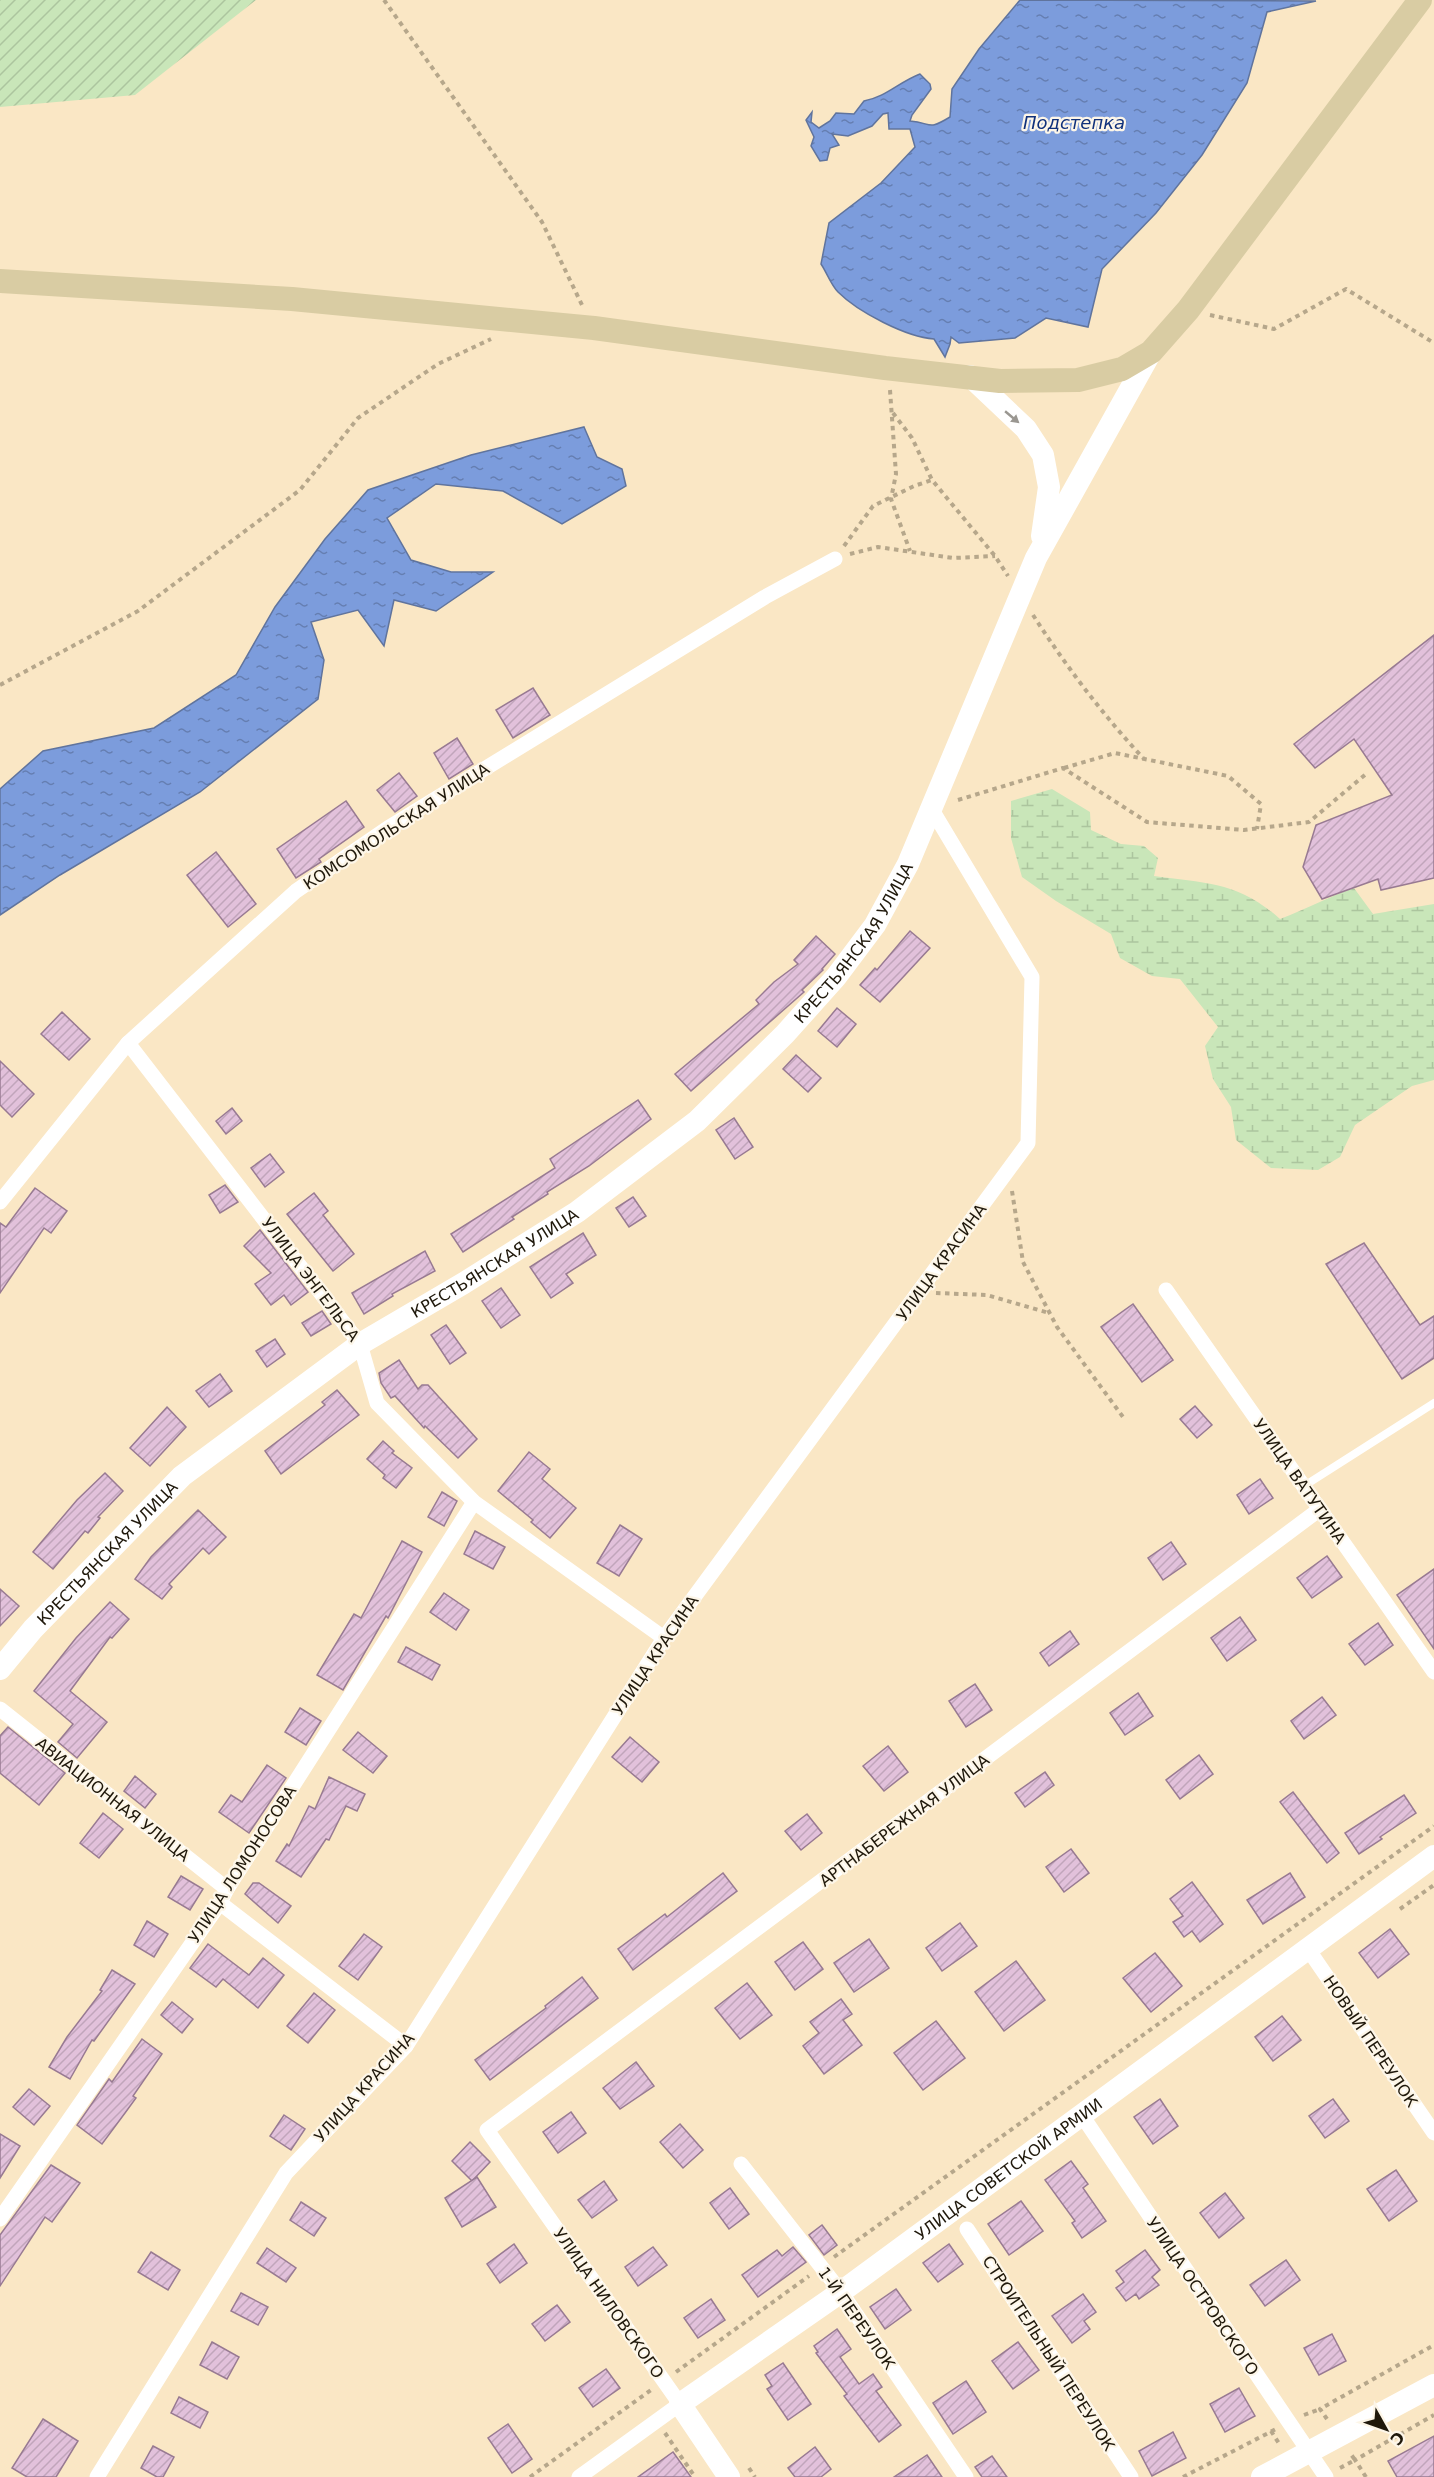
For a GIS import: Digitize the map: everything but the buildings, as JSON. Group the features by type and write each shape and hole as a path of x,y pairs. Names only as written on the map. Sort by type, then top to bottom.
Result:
{"main road":[{"path":"0,280 292,299 594,328 885,368 1000,381 1078,380 1122,369 1151,352 1188,310 1420,0"}],"street":[{"path":"1036,558 1151,352"},
{"path":"970,376 1026,429 1043,454 1049,487 1036,558"},
{"name":"КРЕСТЬЯНСКАЯ УЛИЦА","path":"0,1669 33,1629 182,1476 360,1344 577,1212 697,1121 784,1034 836,977 875,925 908,864 1036,558"},
{"name":"КОМСОМОЛЬСКАЯ УЛИЦА","path":"0,1202 128,1043 296,891 388,828 765,597 835,559"},
{"name":"УЛИЦА КРАСИНА","path":"97,2477 286,2173 406,2046 664,1638 1028,1143 1032,977 931,808"},
{"name":"УЛИЦА ЭНГЕЛЬСА","path":"128,1043 360,1344 377,1403 474,1502 664,1638"},
{"name":"УЛИЦА ВАТУТИНА","path":"1166,1290 1434,1672"},
{"name":"УЛИЦА ЛОМОНОСОВА","path":"0,2219 220,1904 227,1889 474,1502"},
{"name":"АРТНАБЕРЕЖНАЯ УЛИЦА","path":"488,2130 1320,1509"},
{"name":"АВИАЦИОННАЯ УЛИЦА","path":"0,1709 227,1889"},
{"name":"УЛИЦА СОВЕТСКОЙ АРМИИ","path":"579,2477 841,2292 1434,1856"},
{"path":"220,1904 406,2046"},
{"name":"НОВЫЙ ПЕРЕУЛОК","path":"1308,1948 1434,2133"},
{"name":"УЛИЦА ОСТРОВСКОГО","path":"1081,2114 1326,2477"},
{"name":"УЛИЦА НИЛОВСКОГО","path":"488,2130 729,2477"},
{"name":"1-Й ПЕРЕУЛОК","path":"741,2164 841,2292 966,2477"},
{"name":"СТРОИТЕЛЬНЫЙ ПЕРЕУЛОК","path":"967,2229 1131,2477"},
{"path":"1262,2477 1434,2385"}],"lane":[{"path":"1305,1486 1434,1403"}],"path":[{"path":"384,0 542,222 594,328"},
{"path":"1188,310 1274,329 1346,289 1434,343"},
{"path":"0,685 138,611 300,490 358,417 438,364 497,336"},
{"path":"885,368 893,413 896,474 891,499 910,551"},
{"path":"893,413 912,438 932,480 995,556 1063,661 1110,723 1143,759"},
{"path":"835,559 873,506 932,480"},
{"path":"835,559 878,547 953,558 995,556"},
{"path":"931,808 1115,753 1228,776 1261,804 1257,829"},
{"path":"1063,768 1147,822 1244,830 1309,822 1366,774"},
{"path":"1008,1170 1023,1262 1058,1327 1123,1418"},
{"path":"918,1293 987,1295 1050,1313"},
{"path":"530,2477 1434,1826"},
{"path":"1183,2477 1288,2422 1320,2409 1434,2345"},
{"path":"643,2396 695,2477"},
{"path":"1320,2409 1366,2477"},
{"path":"1355,2460 1434,2415"}],"green space":[{"path":"0,0 256,0 135,95 0,107"},
{"path":"1052,789 1090,812 1091,830 1121,844 1144,846 1158,858 1154,876 1206,883 1236,891 1265,907 1280,919 1354,888 1373,914 1434,904 1434,1080 1412,1086 1355,1125 1340,1157 1318,1170 1271,1168 1236,1140 1231,1107 1213,1079 1205,1046 1218,1027 1180,979 1152,976 1120,958 1111,934 1056,901 1022,877 1011,838 1011,801"}],"water":[{"name":"Подстепка","path":"1020,0 1316,1 1267,12 1247,83 1202,155 1156,213 1102,269 1088,327 1046,318 1015,338 959,343 951,337 945,357 934,339 897,329 847,300 836,289 821,264 829,223 881,183 915,147 910,129 889,129 888,113 883,114 872,126 848,136 832,134 839,145 830,148 827,160 820,161 811,146 814,137 806,120 812,112 811,122 819,128 830,121 836,113 854,114 864,101 879,96 920,74 930,84 931,89 910,121 933,125 943,121 950,117 952,89 979,49"},
{"path":"584,427 597,457 622,469 626,486 562,524 503,491 436,484 387,518 411,560 451,572 493,572 436,611 394,600 384,646 358,610 311,622 324,660 318,699 200,792 60,875 0,915 0,789 43,751 154,728 236,675 275,607 325,539 368,490 471,455"}]}
